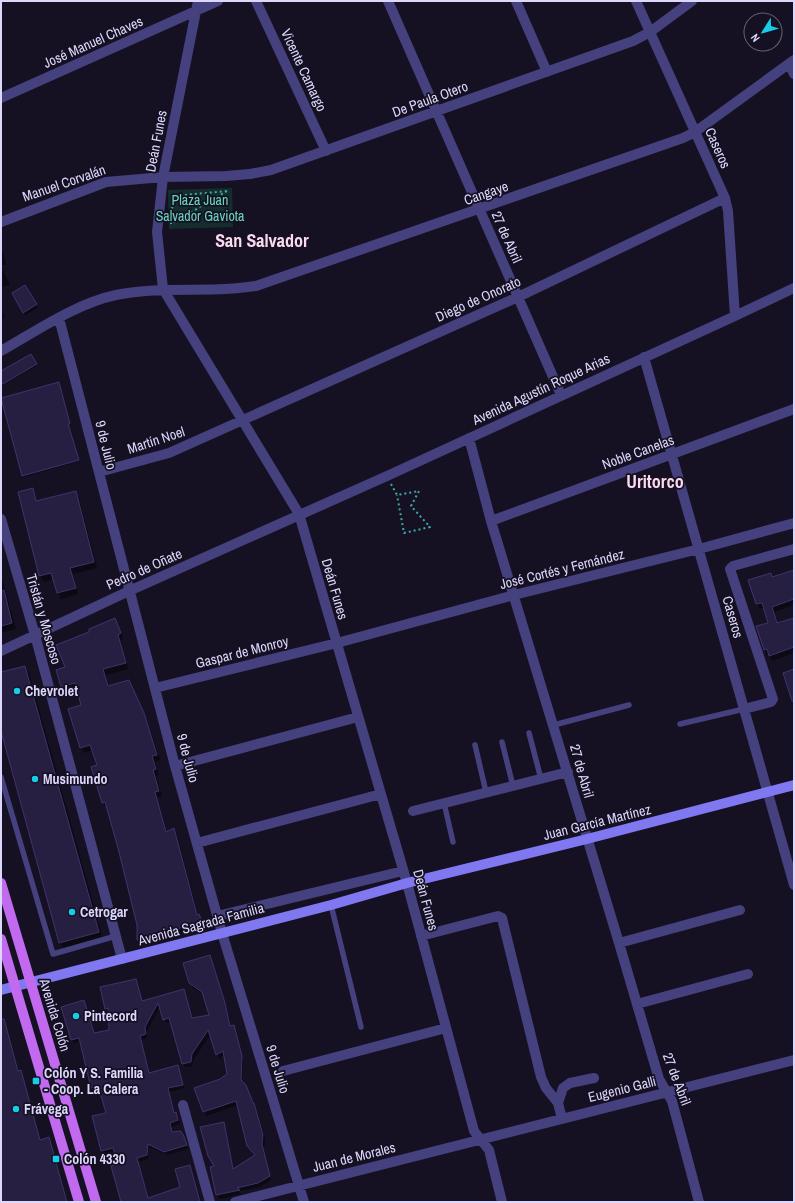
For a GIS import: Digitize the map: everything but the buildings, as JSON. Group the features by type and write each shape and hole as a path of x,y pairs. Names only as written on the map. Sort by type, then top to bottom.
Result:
{"main road":[{"name":"Juan García Martínez","path":"407,883 587,839 794,785"},
{"name":"Avenida Colón","path":"1,883 96,1202"},
{"name":"Avenida Sagrada Familia","path":"1,990 331,905 407,883"},
{"name":"Avenida Colón","path":"1,939 80,1202"}],"street":[{"name":"Deán Funes","path":"198,1 163,177 157,232 163,289 299,514 407,883 474,1131 488,1150 502,1202"},
{"name":"José Manuel Chaves","path":"1,98 218,1"},
{"name":"Vicente Camargo","path":"256,1 326,151"},
{"name":"27 de Abril","path":"388,1 562,395"},
{"path":"516,1 547,72"},
{"name":"Caseros","path":"636,1 725,198 728,211 735,316"},
{"name":"De Paula Otero","path":"163,177 226,176 271,170 633,41 650,32 692,1"},
{"path":"792,62 794,74"},
{"name":"Cangaye","path":"1,351 59,318 88,305 116,295 163,289 221,289 256,286 480,210 683,138 696,132 792,62"},
{"name":"Manuel Corvalán","path":"1,222 106,182 163,177"},
{"name":"Diego de Onorato","path":"242,421 518,297 725,198"},
{"name":"Avenida Agustín Roque Arias","path":"299,514 387,476 794,288"},
{"name":"9 de Julio","path":"59,318 175,766 222,933 304,1202"},
{"name":"Caseros","path":"644,357 794,885"},
{"name":"Noble Canelas","path":"491,521 794,410"},
{"name":"Martín Noel","path":"99,472 169,453 242,421"},
{"name":"27 de Abril","path":"469,438 491,521 568,772 659,1079 672,1101 699,1202"},
{"name":"Pedro de Oñate","path":"1,651 299,514"},
{"name":"Tristán y Moscoso","path":"1,519 122,959"},
{"name":"José Cortés y Fernández","path":"337,643 514,595 699,549 794,523"},
{"path":"744,709 771,702 773,699 730,569 733,566 794,549"},
{"name":"Gaspar de Monroy","path":"155,688 337,643"},
{"path":"175,766 358,717"},
{"path":"413,811 568,772"},
{"path":"197,844 381,794"},
{"path":"217,916 403,870"},
{"path":"619,943 740,910"},
{"path":"421,936 498,916 502,918 541,1077 546,1088 558,1103 562,1119"},
{"path":"637,1004 748,974"},
{"path":"283,1071 446,1028"},
{"name":"Eugenio Galli","path":"481,1140 794,1060"},
{"path":"558,1103 563,1088 570,1083 594,1078"},
{"path":"183,1106 210,1202"},
{"name":"Juan de Morales","path":"234,1202 481,1140"}],"lane":[{"path":"554,726 629,705"},
{"path":"680,724 744,709"},
{"path":"529,733 541,779"},
{"path":"502,742 514,786"},
{"path":"475,745 486,792"},
{"path":"1,777 53,954 116,936"},
{"path":"444,803 453,842"},
{"path":"331,905 361,1027"}],"path":[{"path":"227,191 202,206 171,224 173,196 227,191"},
{"path":"387,476 396,495 404,533 430,527 411,506 419,491 396,495"}],"green space":[{"name":"Plaza Juan Salvador Gaviota","path":"232,188 233,227 169,229 168,190"}],"place":[{"name":"Chevrolet","path":"17,691"},
{"name":"Musimundo","path":"35,779"},
{"name":"Cetrogar","path":"72,912"},
{"name":"Pintecord","path":"76,1016"},
{"name":"Colón Y S. Familia - Coop. La Calera","path":"36,1081"},
{"name":"Frávega","path":"16,1109"},
{"name":"Colón 4330","path":"56,1159"}],"district":[{"name":"San Salvador","path":"262,240"},
{"name":"Uritorco","path":"655,481"}]}
